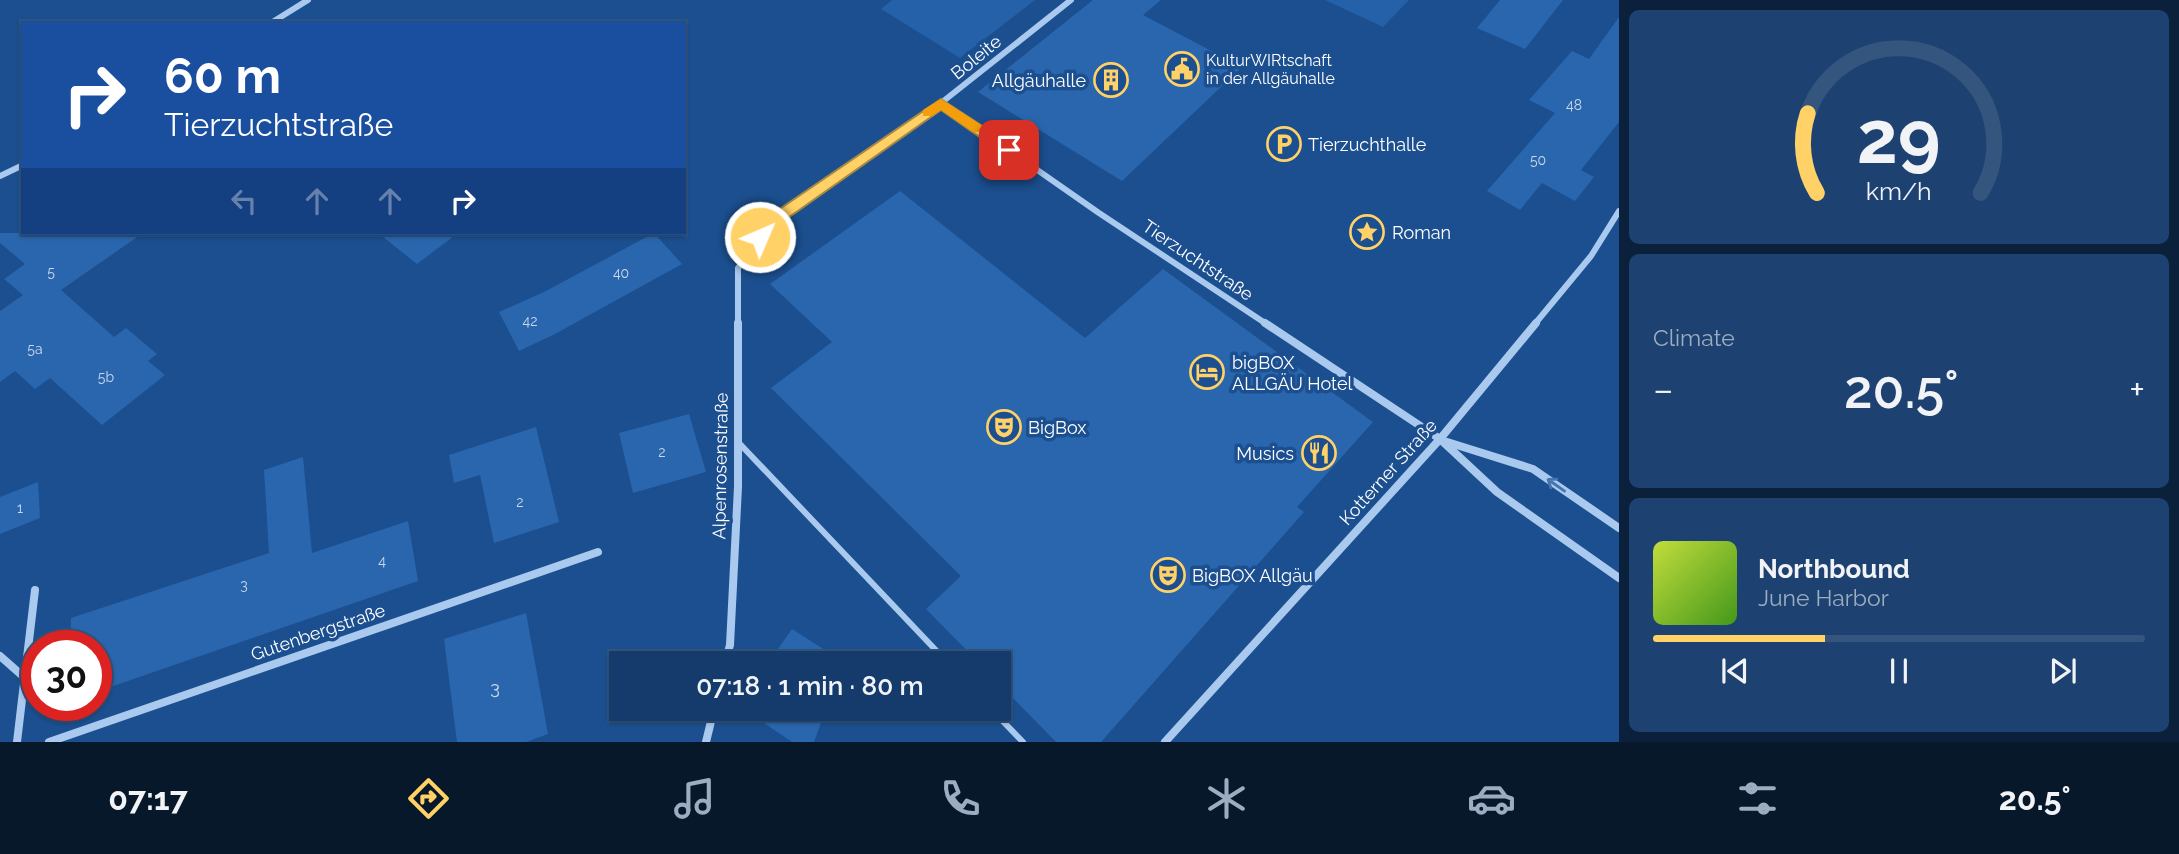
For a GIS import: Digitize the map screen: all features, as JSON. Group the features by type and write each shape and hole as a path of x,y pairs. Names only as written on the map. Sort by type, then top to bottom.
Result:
{"street":[{"path":"274,21 308,0"},
{"name":"Boleite","path":"738,268 773,221 941,103 1071,0"},
{"name":"Tierzuchtstraße","path":"941,103 1099,214 1440,439"},
{"path":"0,176 21,166"},
{"name":"Kotterner Straße","path":"1165,742 1440,439 1591,256 1619,211"},
{"name":"Alpenrosenstraße","path":"728,651 738,487 738,268"},
{"path":"1440,439 1533,469 1619,528"},
{"path":"1440,439 1496,492 1619,578"},
{"name":"Gutenbergstraße","path":"48,742 598,552"},
{"path":"30,630 35,590"},
{"path":"0,656 21,674"},
{"path":"17,742 21,710"},
{"path":"706,742 711,721"}],"lane":[{"path":"737,441 937,651"},
{"path":"1003,721 1023,742"}],"shaded area":[{"path":"892,0 1035,0 960,58 881,9"},
{"path":"1325,0 1409,0 1383,27"}],"building":[{"name":"Allgäuhalle","path":"1093,0 1161,0 1143,15 1242,67 1122,181 978,92"},
{"path":"1500,0 1563,0 1525,49 1477,28"},
{"path":"1619,17 1619,122 1581,170 1594,177 1575,201 1542,183 1520,210 1487,191 1555,113 1529,100 1572,51 1589,59"},
{"name":"BigBox","path":"900,191 1085,338 1163,269 1373,422 1297,507 1304,512 1101,742 1056,742 1011,696 1011,651 967,651 926,609 961,576 771,388 832,342 770,284"},
{"path":"0,233 140,235 61,290 114,337 126,328 157,354 148,361 165,375 102,425 50,378 35,389 15,371 0,382 0,311 23,295 4,279 25,264 0,243"},
{"path":"381,235 455,235 417,264"},
{"path":"650,235 656,235 682,264 519,351 499,312 544,292"},
{"path":"689,414 706,472 633,493 619,433"},
{"path":"536,427 559,522 494,543 480,475 454,483 449,455"},
{"path":"303,457 312,553 408,521 418,581 112,686 112,630 71,630 71,618 269,553 264,470"},
{"path":"38,482 40,518 0,534 0,497"},
{"path":"526,613 548,734 526,742 457,742 444,639"},
{"path":"792,629 826,651 776,651"},
{"path":"761,721 822,721 814,742 792,742"}],"slow traffic":[{"path":"927,113 941,103 978,129"}],"place":[{"name":"KulturWIRtschaft in der Allgäuhalle","path":"1182,69"},
{"name":"Allgäuhalle","path":"1111,80"},
{"name":"Tierzuchthalle","path":"1284,144"},
{"name":"Roman","path":"1367,232"},
{"name":"bigBOX ALLGÄU Hotel","path":"1207,372"},
{"name":"BigBox","path":"1004,427"},
{"name":"Musics","path":"1319,453"},
{"name":"BigBOX Allgäu","path":"1168,575"}],"route":[{"path":"760,237 773,221 941,103 1009,150"}]}
